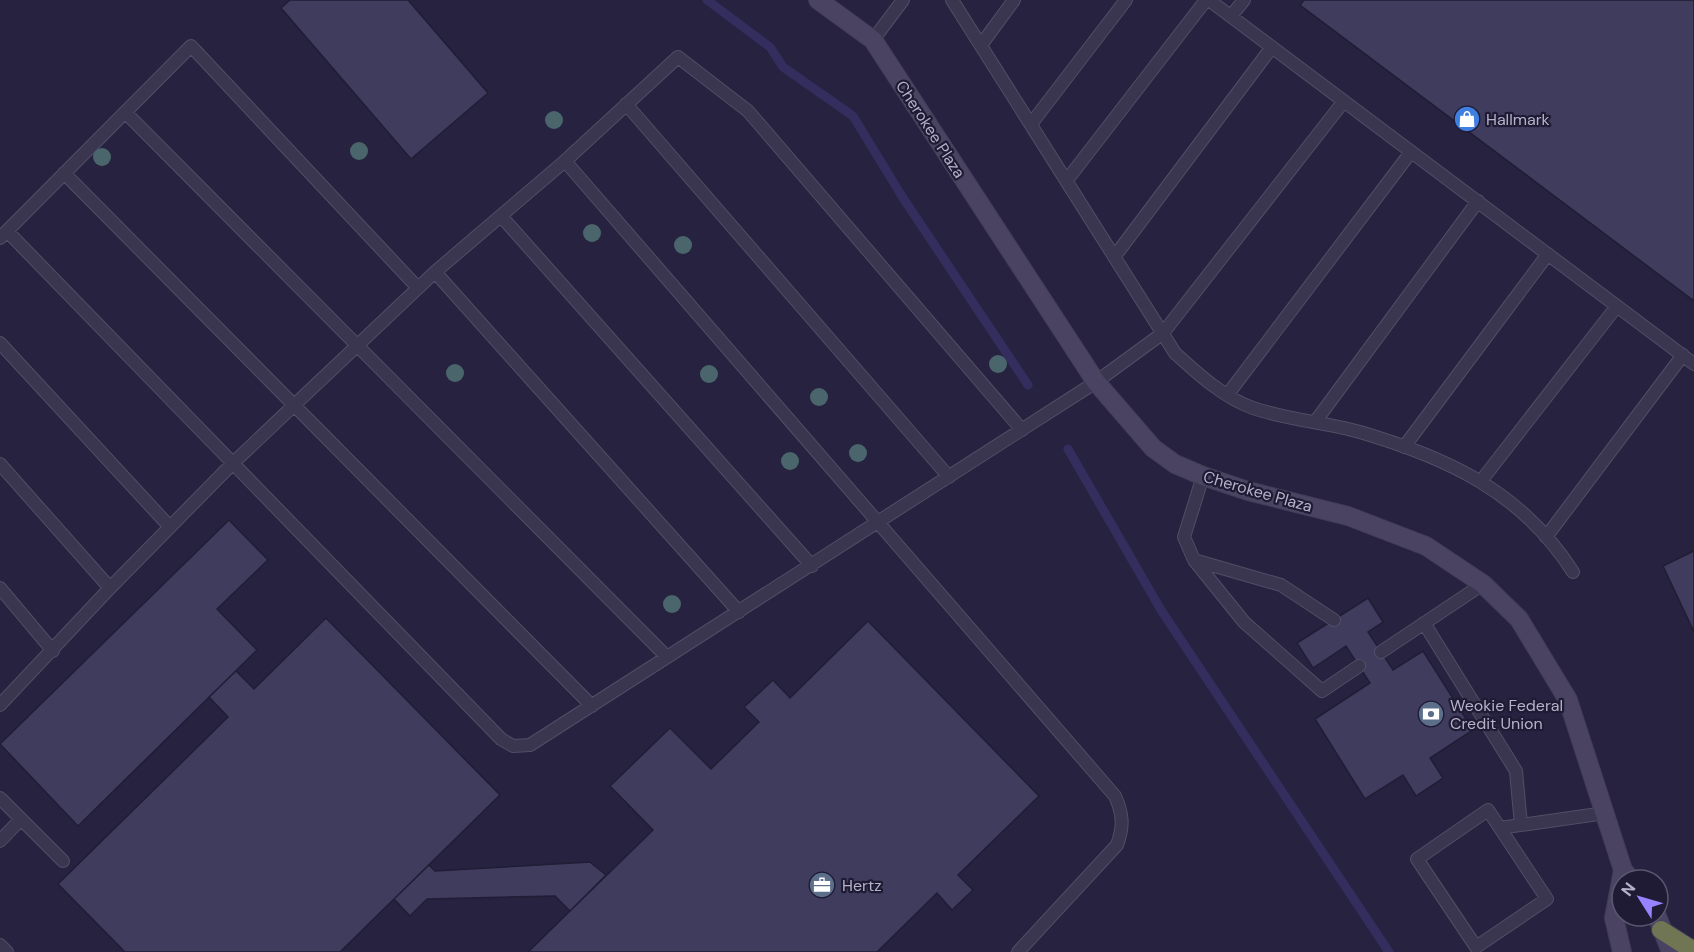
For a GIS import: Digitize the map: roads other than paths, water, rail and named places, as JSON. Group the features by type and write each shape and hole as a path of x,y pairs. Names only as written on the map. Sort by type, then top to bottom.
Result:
{"highway":[{"path":"1665,928 1694,951"}],"street":[{"name":"Cherokee Plaza","path":"818,0 873,40 1096,382 1153,448 1174,464 1203,476 1248,491 1348,516 1389,529 1426,546 1483,584 1519,619 1568,700 1625,868"},
{"name":"Cherokee Plaza","path":"1616,928 1622,952"},
{"path":"1661,928 1671,952"}],"lane":[{"path":"873,40 903,0"},
{"path":"952,0 1175,352 1195,372 1251,408 1359,432 1468,472 1514,503 1546,537 1573,572"},
{"path":"981,45 1014,0"},
{"path":"1031,124 1126,0"},
{"path":"1067,180 1208,0 1694,364"},
{"path":"1231,16 1244,0"},
{"path":"418,288 191,46 4,234 501,739 513,746 530,745 1096,382 1164,333 1344,101"},
{"path":"1115,256 1272,47"},
{"path":"0,705 54,651 110,588 232,464 435,272 565,161 678,57 748,111 1022,430"},
{"path":"626,104 949,477"},
{"path":"125,112 356,347 667,657"},
{"path":"1228,394 1412,152"},
{"path":"565,161 1115,796 1121,811 1123,827 1117,845 1018,952"},
{"path":"64,173 592,705"},
{"path":"1315,422 1478,201"},
{"path":"501,216 812,566"},
{"path":"1404,447 1548,254"},
{"path":"435,272 739,612"},
{"path":"1481,481 1617,306"},
{"path":"0,343 170,527"},
{"path":"1546,537 1683,355"},
{"path":"0,464 110,588"},
{"path":"1203,476 1184,537 1194,560 1244,622 1322,691 1359,666"},
{"path":"1194,560 1281,585 1334,620"},
{"path":"1381,652 1483,584"},
{"path":"0,588 54,651"},
{"path":"1424,623 1516,771 1521,825"},
{"path":"0,798 63,861"},
{"path":"1488,810 1500,828 1547,899 1476,947 1417,859 1488,810"},
{"path":"1500,828 1605,813"},
{"path":"0,841 21,819"},
{"path":"0,945 7,952"}],"waterway":[{"path":"707,0 770,47 783,67 853,116 903,198 1028,385"},
{"path":"1068,449 1161,610 1389,952"}],"place":[{"name":"Hallmark","path":"1467,119"},
{"name":"Weokie Federal Credit Union","path":"1431,714"},
{"name":"Hertz","path":"822,885"}]}
